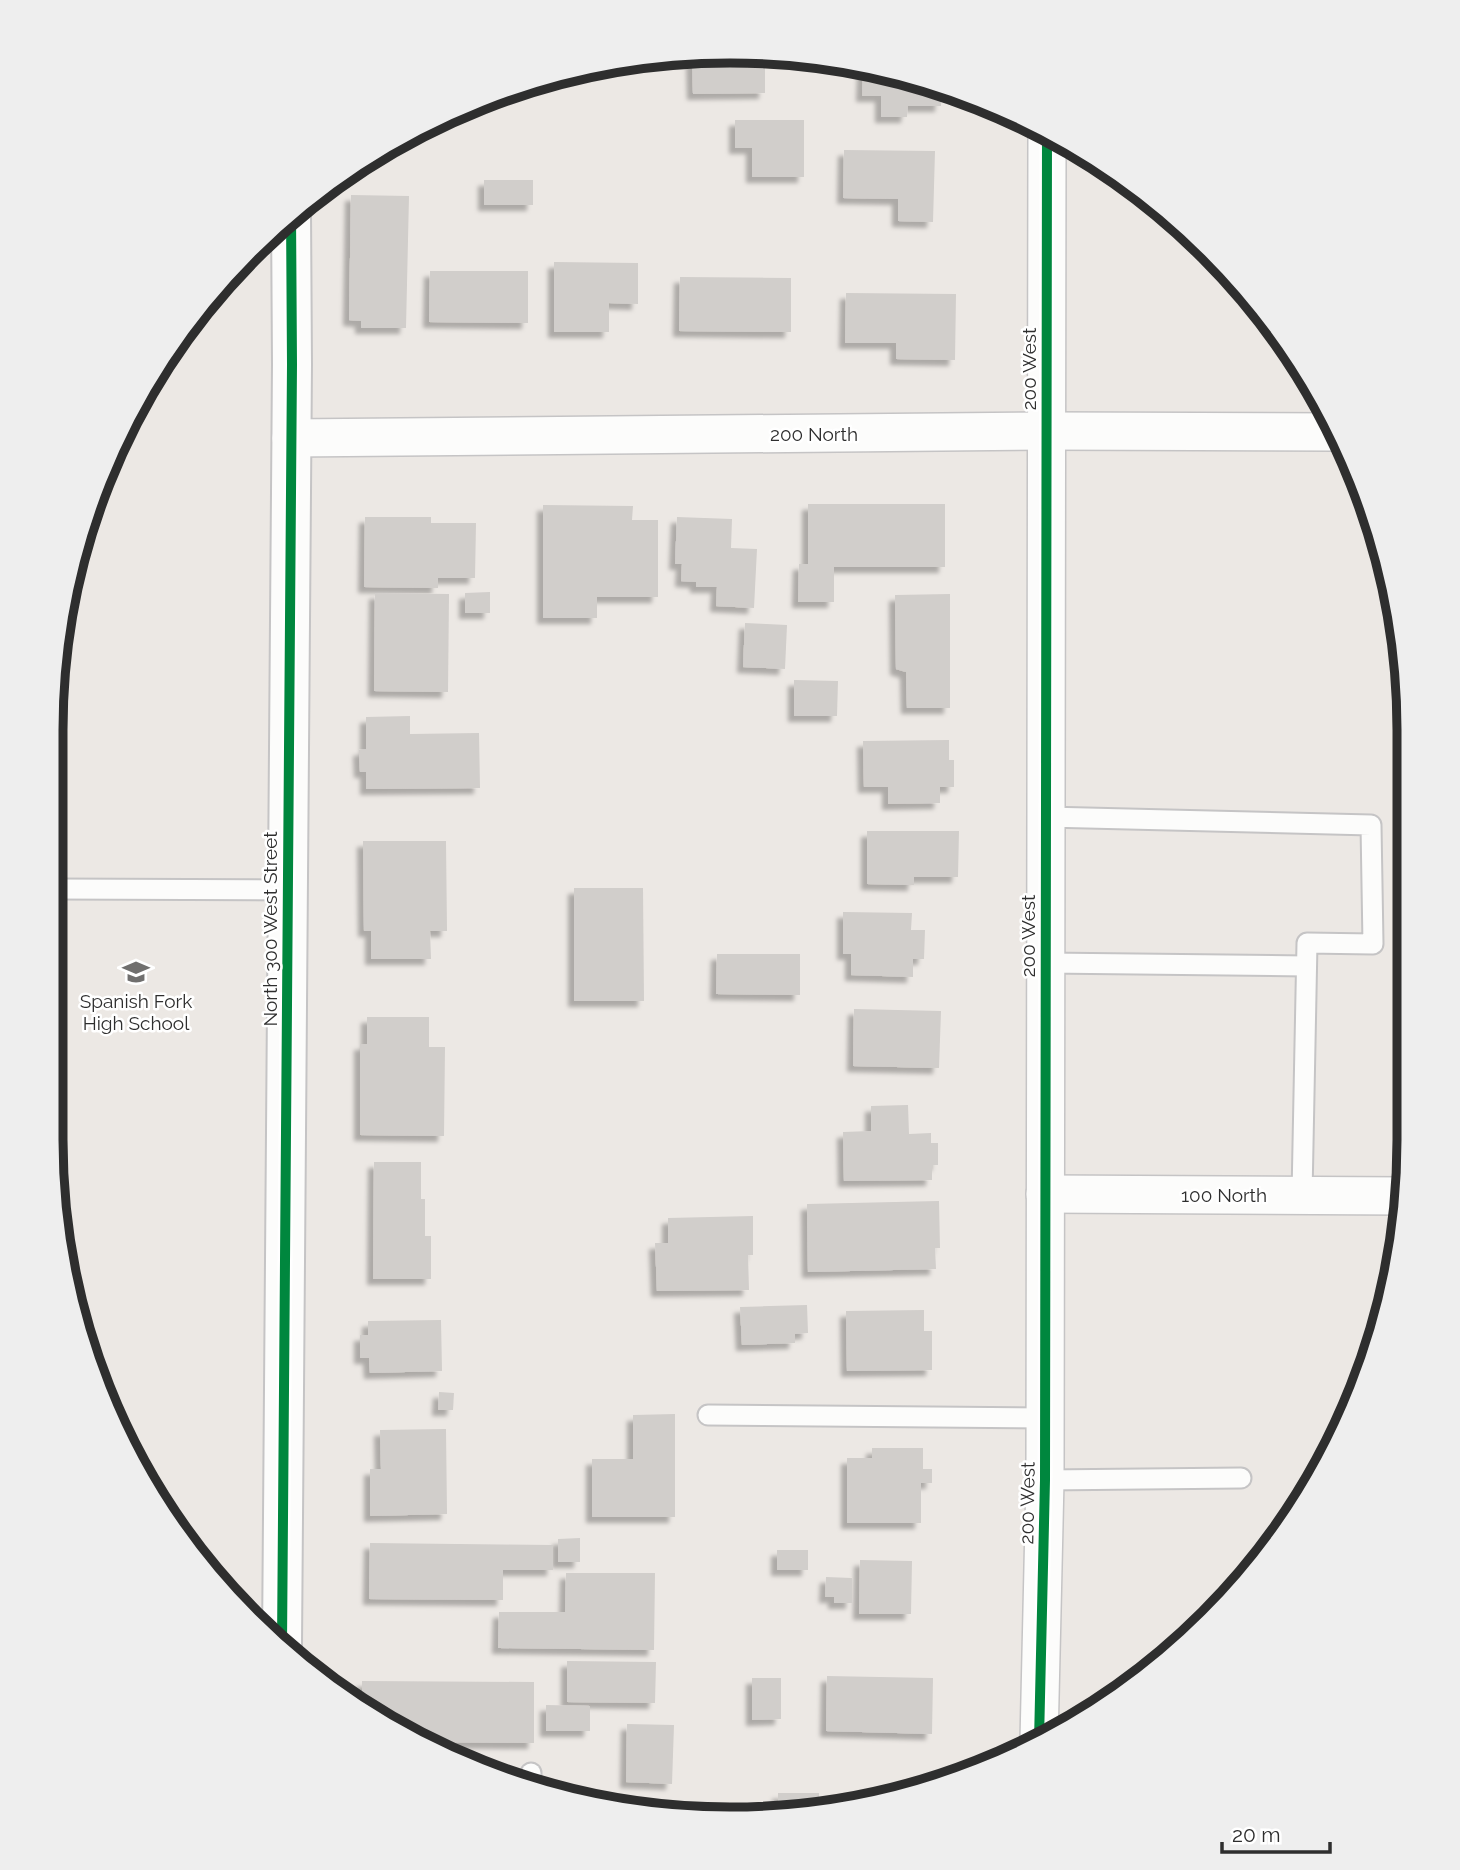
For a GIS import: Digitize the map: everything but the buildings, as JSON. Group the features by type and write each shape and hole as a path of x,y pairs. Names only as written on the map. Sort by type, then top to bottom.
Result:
{"street":[{"name":"200 West","path":"1039,1731 1045,1480 1047,143"},
{"name":"North 300 West Street","path":"282,1634 291,228"},
{"name":"200 North","path":"291,438 1326,432"},
{"name":"100 North","path":"1045,1194 1395,1196"}],"lane":[{"path":"1046,817 1371,825 1373,944 1307,943 1302,1195"},
{"path":"63,889 288,890"},
{"path":"1045,963 1306,966"},
{"path":"708,1415 1045,1418"},
{"path":"1045,1480 1241,1478"}],"cycle path":[{"path":"1039,1731 1045,1480 1047,143"},
{"path":"282,1634 291,228"}],"place":[{"name":"Spanish Fork High School","path":"136,972"}]}
